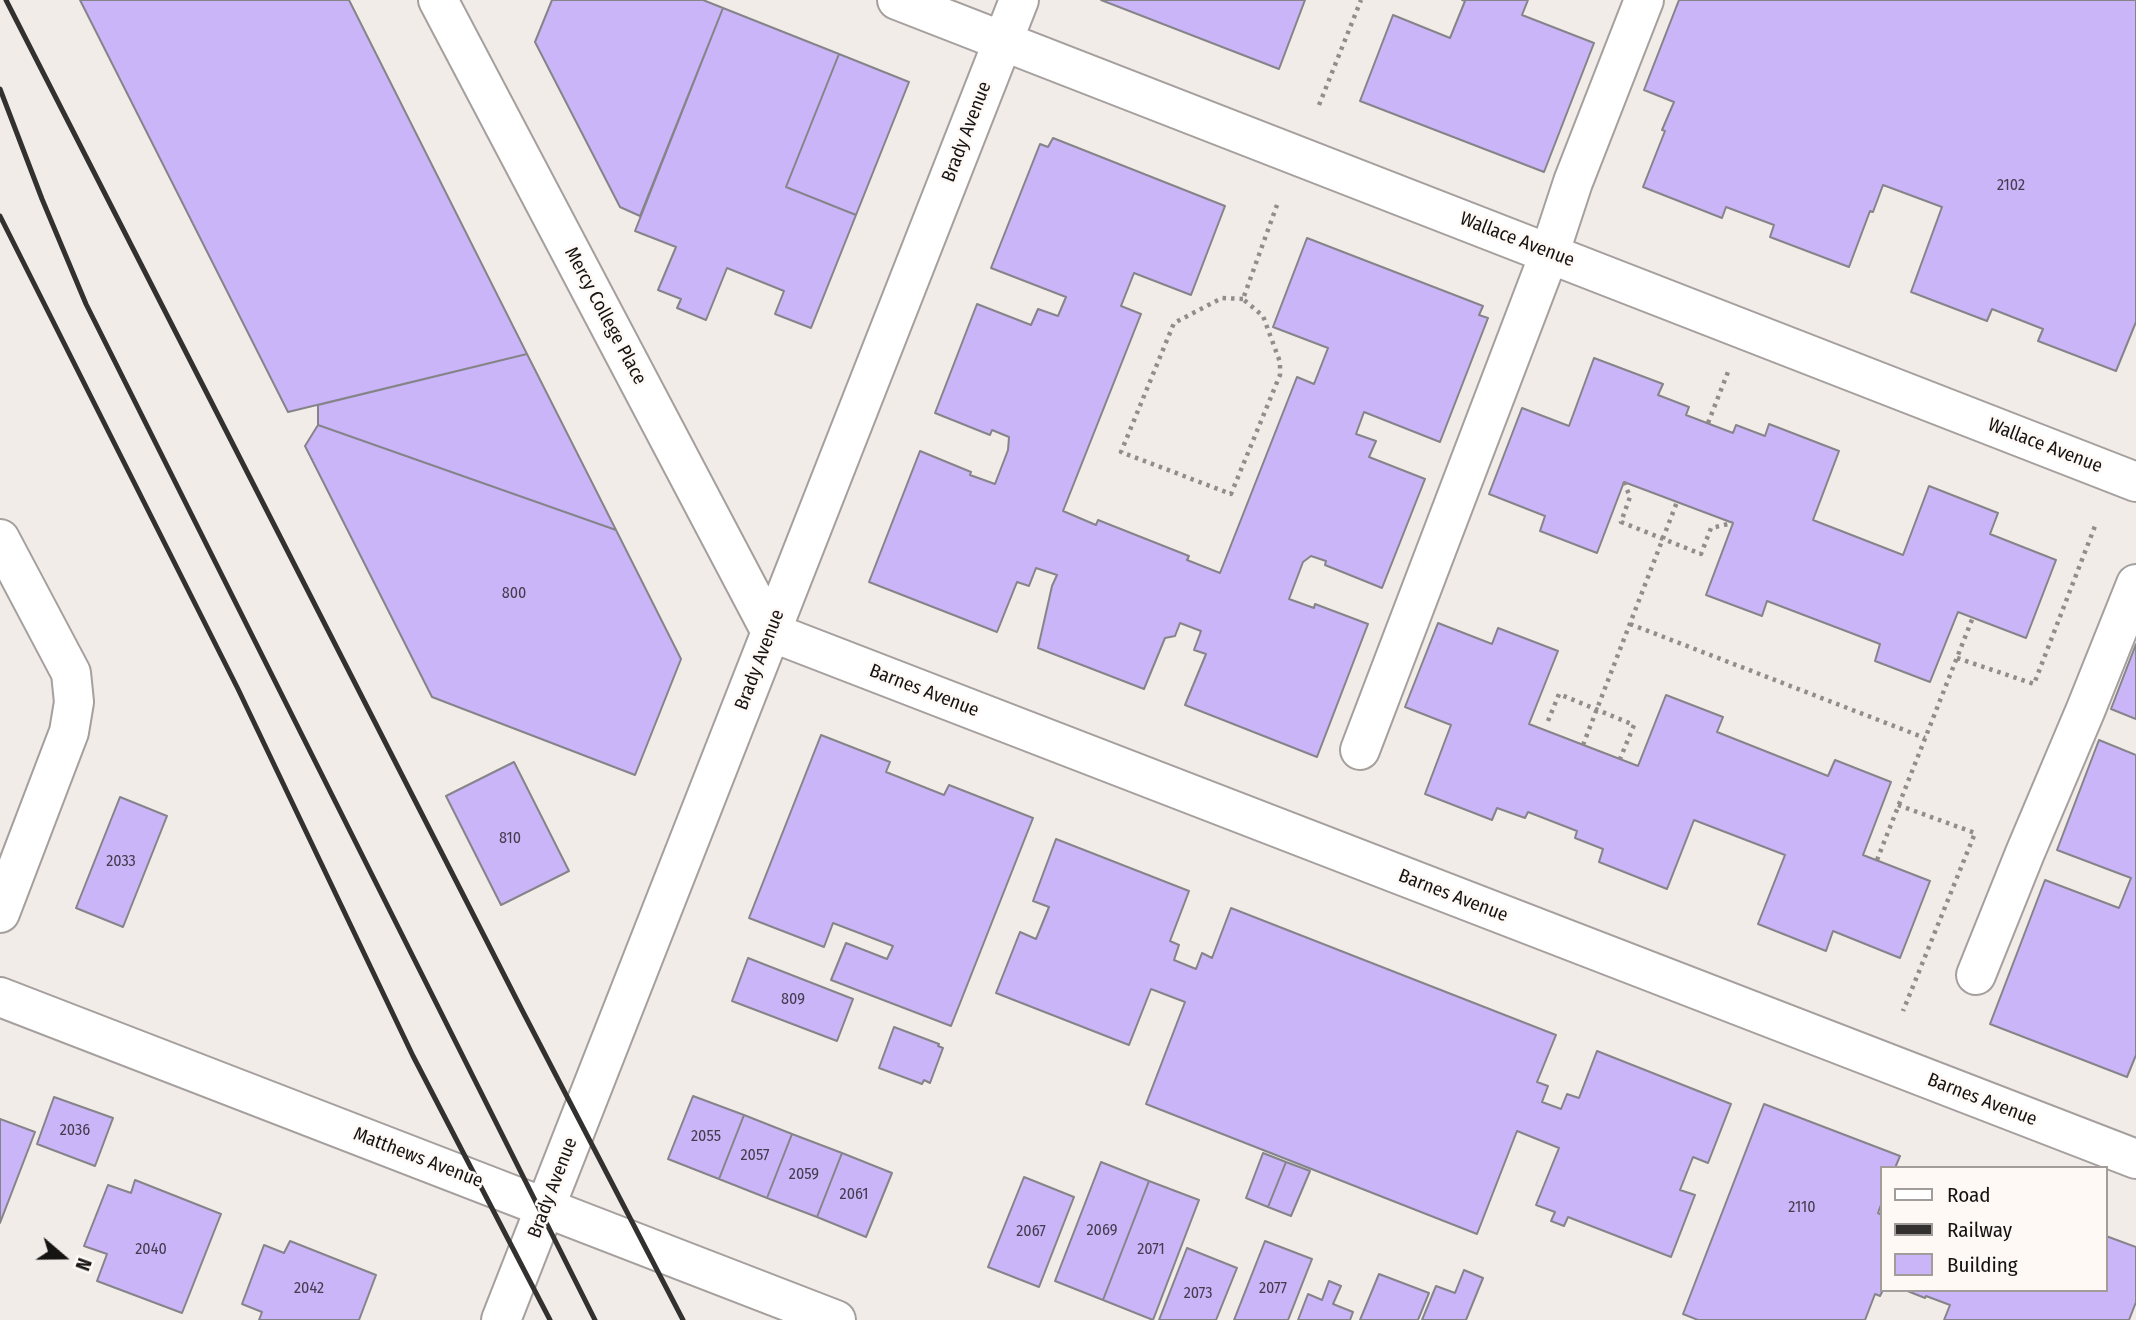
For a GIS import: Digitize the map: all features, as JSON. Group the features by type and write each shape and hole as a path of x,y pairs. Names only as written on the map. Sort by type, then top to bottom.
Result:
{"street":[{"name":"Mercy College Place","path":"438,0 771,632"},
{"name":"Wallace Avenue","path":"897,0 2136,482"},
{"name":"Brady Avenue","path":"501,1320 1019,0"},
{"path":"1360,750 1644,0"},
{"path":"0,539 15,591 71,673 74,702 69,732 0,913"},
{"path":"1976,975 2136,584"},
{"name":"Barnes Avenue","path":"771,632 2136,1159"},
{"name":"Matthews Avenue","path":"0,997 836,1320"}],"path":[{"path":"1319,106 1361,0"},
{"path":"1243,299 1278,205"},
{"path":"1222,298 1243,299 1263,316 1280,362 1280,375 1231,494 1121,452 1174,323 1222,298"},
{"path":"1624,482 1630,497 1620,522 1701,554 1711,528 1733,523"},
{"path":"1583,745 1677,502"},
{"path":"1957,658 2034,684 2095,526"},
{"path":"1877,860 1973,617"},
{"path":"1630,624 1925,738"},
{"path":"1548,720 1559,694 1634,725 1620,759"},
{"path":"1898,805 1975,833 1903,1011"}],"building":[{"path":"80,0 349,0 527,354 288,412"},
{"path":"552,0 703,0 723,8 640,216 620,207 535,42"},
{"path":"1101,0 1305,0 1279,69"},
{"path":"1462,0 1528,0 1522,15 1594,43 1544,172 1360,101 1393,15 1450,38 1465,1"},
{"path":"1679,0 2136,0 2136,322 2116,371 2038,341 2043,329 1992,309 1987,321 1911,292 1942,207 1883,185 1849,267 1770,237 1774,225 1726,207 1722,218 1643,187 1674,102 1644,90"},
{"path":"723,8 839,54 786,187 856,215 811,328 775,314 784,291 727,268 706,320 677,308 681,299 658,290 676,247 635,231"},
{"path":"839,54 909,82 856,215 786,187"},
{"path":"1053,138 1225,206 1191,295 1134,273 1121,306 1141,314 1063,511 1096,525 1098,520 1189,556 1187,560 1220,573 1297,377 1314,384 1328,348 1273,327 1307,238 1483,306 1479,315 1488,318 1440,442 1364,412 1356,434 1376,441 1369,457 1425,479 1382,588 1325,565 1326,561 1311,556 1303,562 1289,599 1314,608 1315,604 1368,624 1317,757 1185,705 1206,654 1194,650 1201,631 1180,623 1175,636 1165,638 1144,689 1038,648 1057,575 1036,568 1029,586 1017,582 997,632 869,582 920,451 995,484 1008,450 1009,437 992,430 990,435 935,413 977,304 1031,325 1038,309 1058,316 1066,297 991,268 1040,144 1048,147"},
{"path":"527,354 616,530 318,425 318,405"},
{"path":"1594,358 1663,384 1658,395 1689,407 1686,415 1733,433 1736,425 1765,436 1769,424 1839,451 1813,520 1903,555 1929,486 1998,513 1990,534 2056,560 2026,638 1958,612 1930,682 1875,661 1880,644 1767,601 1762,616 1706,595 1733,523 1624,482 1597,553 1540,531 1545,516 1489,494 1522,408 1569,426"},
{"path":"318,425 616,530 681,659 635,775 432,697 305,446"},
{"path":"1438,623 1492,644 1498,628 1558,651 1529,724 1638,766 1666,695 1723,717 1717,732 1828,776 1835,760 1891,782 1863,855 1930,881 1900,958 1833,931 1826,951 1758,924 1785,855 1694,820 1667,889 1599,862 1603,849 1575,838 1577,831 1528,812 1525,818 1497,808 1492,820 1425,794 1451,725 1405,707"},
{"path":"2136,644 2136,719 2111,709"},
{"path":"821,735 890,762 886,772 944,795 949,785 1033,818 951,1026 831,980 846,943 887,959 893,946 833,923 824,947 749,918"},
{"path":"2099,740 2136,755 2136,1055 2127,1077 1990,1024 2045,880 2119,908 2131,878 2057,850"},
{"path":"514,762 569,871 501,905 446,796"},
{"path":"120,797 167,816 123,927 76,908"},
{"path":"1056,839 1189,891 1170,941 1179,945 1174,960 1196,969 1202,953 1212,958 1231,908 1556,1035 1537,1082 1548,1086 1542,1102 1561,1109 1567,1094 1579,1098 1597,1051 1731,1104 1708,1163 1693,1157 1680,1190 1695,1195 1671,1257 1568,1217 1564,1226 1551,1221 1555,1212 1536,1205 1559,1148 1517,1131 1477,1234 1146,1104 1185,1002 1151,989 1129,1045 996,993 1020,932 1036,939 1049,907 1033,901"},
{"path":"748,958 853,999 837,1041 732,1001"},
{"path":"894,1027 939,1044 938,1046 943,1048 930,1083 924,1080 922,1084 879,1068"},
{"path":"693,1096 744,1115 719,1179 668,1159"},
{"path":"54,1097 113,1118 95,1166 37,1144"},
{"path":"1764,1104 1900,1156 1896,1166 1881,1166 1881,1205 1878,1213 1881,1214 1882,1292 1880,1296 1875,1294 1865,1320 1698,1320 1683,1314"},
{"path":"744,1115 792,1134 767,1198 719,1179"},
{"path":"0,1119 35,1132 0,1223"},
{"path":"792,1134 842,1153 817,1217 767,1198"},
{"path":"842,1153 892,1173 866,1237 817,1217"},
{"path":"1263,1153 1286,1162 1268,1207 1246,1198"},
{"path":"1101,1162 1149,1181 1103,1300 1055,1281"},
{"path":"1286,1162 1310,1171 1291,1216 1268,1207"},
{"path":"1024,1177 1074,1197 1039,1287 988,1267"},
{"path":"135,1180 221,1214 182,1313 97,1281 107,1254 84,1246 108,1185 131,1193"},
{"path":"1149,1181 1199,1200 1153,1320 1103,1300"},
{"path":"2108,1237 2136,1247 2136,1302 2129,1320 1944,1320 1950,1305 1926,1296 1925,1298 1910,1292 2108,1292"},
{"path":"290,1241 376,1275 359,1320 259,1320 262,1312 242,1304 264,1245 284,1253"},
{"path":"1265,1241 1312,1259 1288,1320 1234,1320"},
{"path":"1187,1248 1237,1268 1216,1320 1159,1320"},
{"path":"1464,1270 1483,1278 1466,1320 1422,1320 1436,1286 1455,1293"},
{"path":"1379,1274 1429,1293 1418,1320 1360,1320"},
{"path":"1329,1281 1341,1286 1333,1304 1353,1312 1350,1320 1298,1320 1308,1294 1322,1300"}],"railway":[{"path":"6,0 683,1320"},
{"path":"0,89 86,304 595,1320"},
{"path":"0,216 238,689 413,1056 550,1320"}]}
